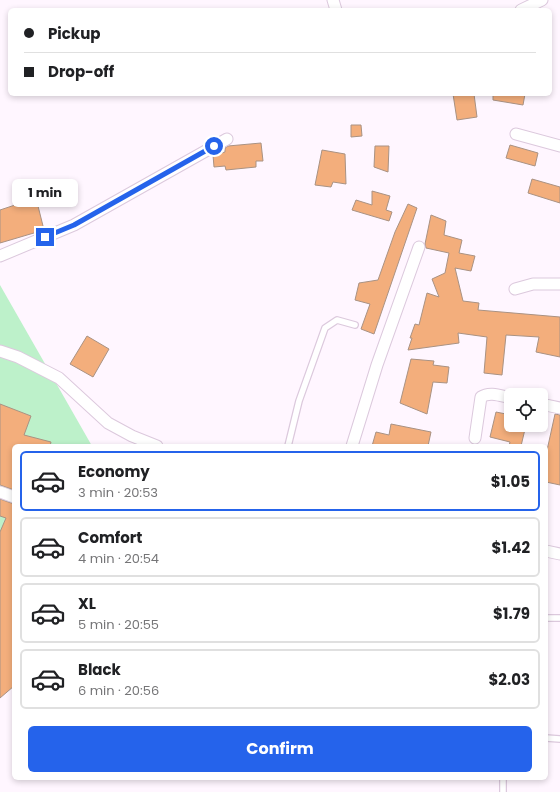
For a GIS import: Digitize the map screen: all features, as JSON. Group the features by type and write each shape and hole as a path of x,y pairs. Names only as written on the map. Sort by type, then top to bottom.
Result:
{"street":[{"path":"525,8 542,0"},
{"path":"516,134 560,146"},
{"path":"0,256 74,225 227,139"},
{"path":"353,444 377,365 419,247"},
{"path":"515,289 533,284 560,284"},
{"path":"0,351 18,357 59,378 108,423 132,436 152,444"},
{"path":"475,438 481,397 486,394 504,397"},
{"path":"548,405 560,408"},
{"path":"0,492 12,496"},
{"path":"548,551 560,554"}],"lane":[{"path":"288,444 299,402 324,328 337,320 355,325"},
{"path":"548,618 560,618"},
{"path":"548,738 560,739"},
{"path":"503,780 503,792"}],"green space":[{"path":"0,285 91,444 12,444 12,644 0,673"}],"building":[{"path":"453,96 474,96 477,117 457,120"},
{"path":"493,96 525,96 523,105 493,100"},
{"path":"351,125 361,125 362,136 351,137"},
{"path":"261,143 263,161 256,161 256,167 226,170 225,166 214,167 213,155 225,152 225,148 228,146"},
{"path":"510,145 538,153 535,166 506,158"},
{"path":"375,146 389,146 388,172 374,167"},
{"path":"322,150 345,154 346,184 333,182 331,187 315,185"},
{"path":"532,179 560,187 560,203 528,193"},
{"path":"372,191 390,196 386,210 392,212 389,221 352,210 356,200 372,205"},
{"path":"36,198 44,230 0,243 0,210"},
{"path":"408,204 417,208 374,334 361,329 370,304 355,300 359,283 378,280 395,232"},
{"path":"431,215 446,221 444,235 462,240 459,253 475,256 471,271 455,268 463,301 479,303 478,310 560,317 560,357 536,352 539,337 506,335 502,375 484,373 487,337 458,333 459,343 408,350 415,324 419,325 427,293 439,297 432,279 445,273 449,253 426,248 425,244"},
{"path":"87,336 109,349 93,377 70,364"},
{"path":"411,359 434,361 433,365 449,367 447,383 433,382 427,414 400,403"},
{"path":"0,404 31,416 24,435 51,442 50,444 12,444 12,489 0,485"},
{"path":"496,412 504,414 504,432 524,432 521,444 510,444 510,442 490,437"},
{"path":"555,414 560,415 560,485 548,482 548,446"},
{"path":"391,424 431,432 428,444 373,444 376,432 389,435"},
{"path":"0,499 12,503 12,688 0,698 0,532 6,518 0,516"}],"route":[{"path":"45,237 74,225 118,201 161,174 214,146"}]}
